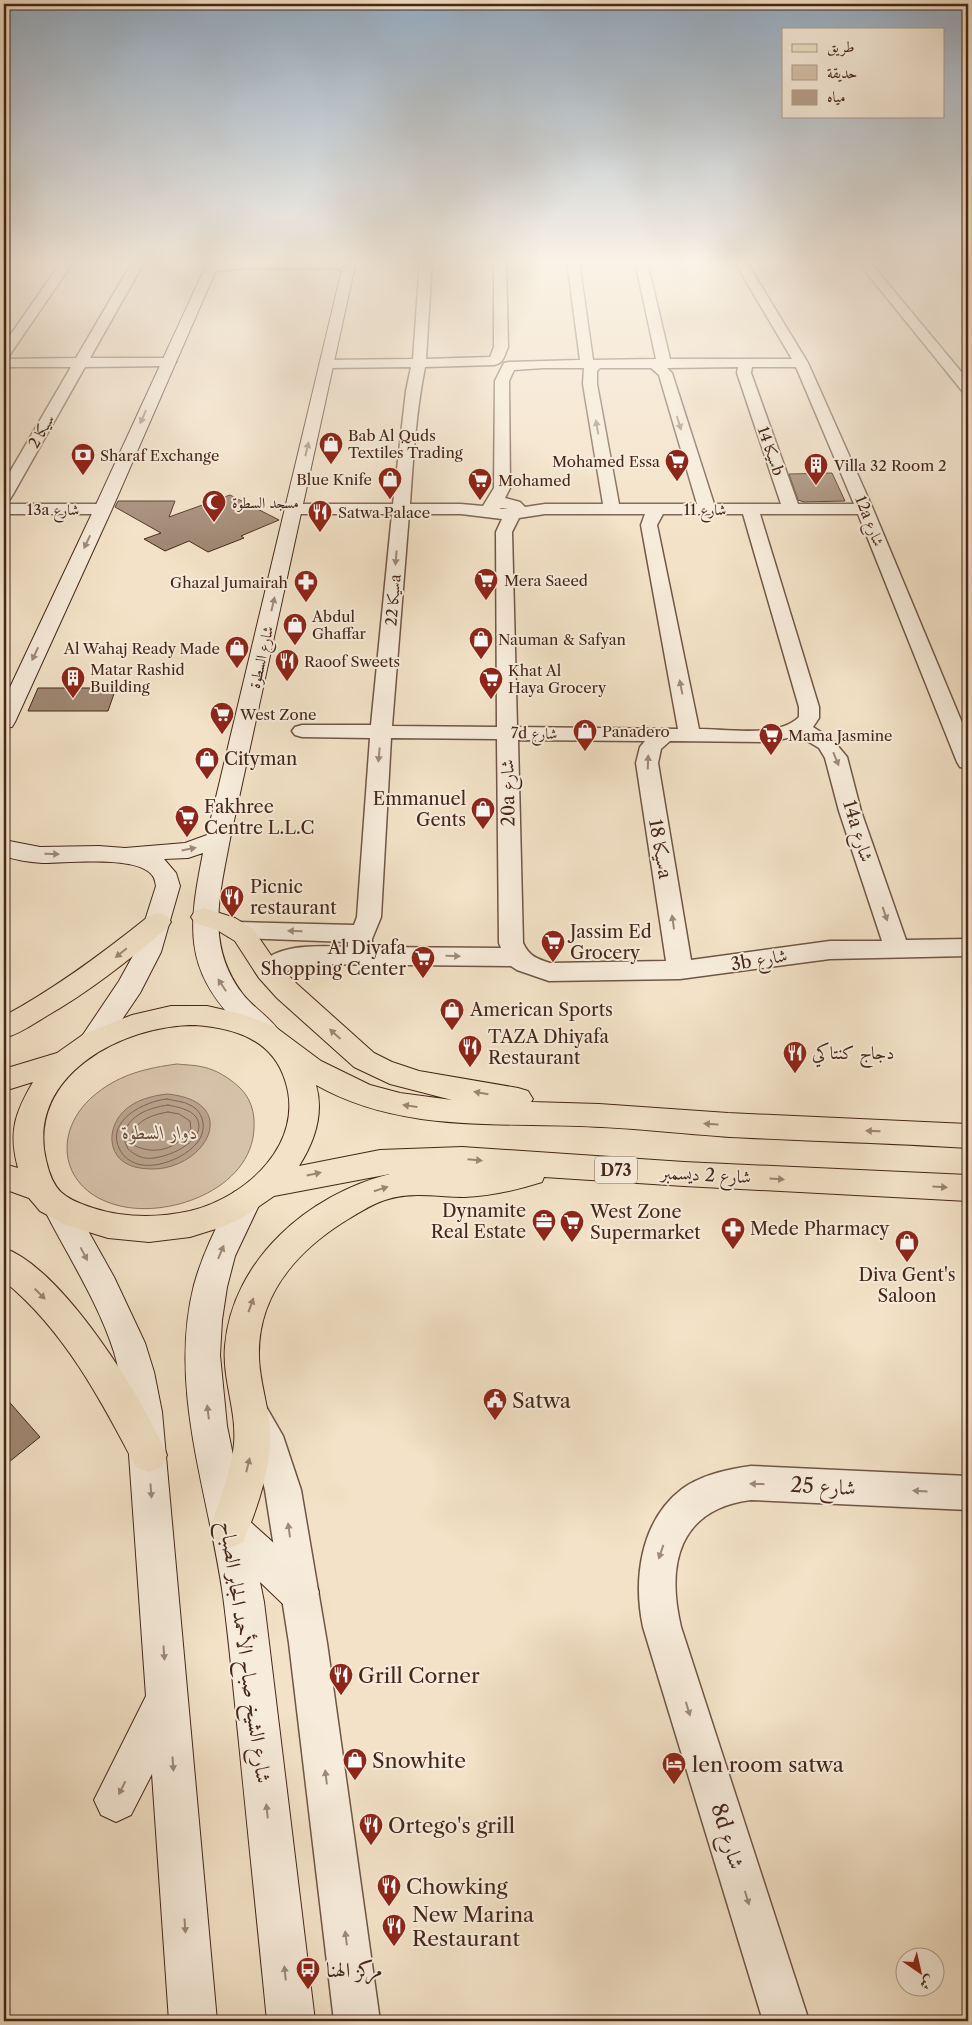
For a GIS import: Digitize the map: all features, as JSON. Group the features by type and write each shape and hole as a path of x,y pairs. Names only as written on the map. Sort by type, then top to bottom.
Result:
{"main road":[{"path":"4,722 172,356"},
{"name":"شارع السطوة","path":"267,1034 235,1003 215,974 205,946 204,916 218,839 329,356"},
{"path":"4,848 32,854 123,856 148,852 188,850 218,839"},
{"path":"92,1042 133,980 148,952 168,886 167,877 154,864 123,856"},
{"path":"204,916 237,930 249,940 268,970 287,990 364,1060 392,1075 598,1115"},
{"path":"4,1028 76,987 158,922"},
{"path":"193,2021 148,1454 144,1412 137,1372 125,1335 110,1302 50,1200 28,1143 29,1122 43,1090 67,1061 92,1042 147,1021 169,1016 205,1016 238,1022 267,1034 289,1053 339,1084 369,1096 436,1110 598,1115 742,1126 968,1136"},
{"path":"4,1176 103,1225 151,1229 200,1221 257,1193 287,1161 301,1133 305,1104 300,1078 289,1053"},
{"path":"4,1080 67,1061"},
{"name":"شارع 2 ديسمبر","path":"257,1193 380,1162 462,1159 558,1167 968,1188"},
{"path":"299,1592 230,1529 252,1444 251,1412 243,1370 242,1347 244,1325 251,1303 265,1275 274,1261 304,1231 360,1197 396,1184 415,1182 478,1183 558,1167"},
{"name":"شارع الشيخ صباح الأحمد الجابر الصباح","path":"257,1193 219,1256 210,1287 205,1320 203,1355 209,1426 244,1602 291,2021"},
{"path":"4,1262 46,1300 78,1338 115,1393 148,1454"},
{"path":"116,1800 167,1698"}],"street":[{"name":"سيكا 2","path":"4,496 84,356"},
{"name":"سيكا 22a","path":"360,947 369,917 381,732 400,510 413,391 420,356"},
{"path":"501,356 502,488 512,514"},
{"path":"590,356 592,364 590,384 612,509"},
{"path":"658,356 707,510"},
{"name":"12a شارع","path":"797,356 961,727 968,762"},
{"path":"941,356 968,389"},
{"path":"4,363 169,362"},
{"path":"327,364 501,362 543,364 801,363"},
{"name":"سيكا 14b","path":"746,364 744,373 791,510"},
{"path":"293,509 492,509 502,488"},
{"name":"شارع 11","path":"492,509 502,503 512,514 546,510 612,509 865,509"},
{"name":"13a شارع","path":"4,509 103,509"},
{"name":"20a شارع","path":"492,509 499,520 512,514 506,732 511,943 517,956"},
{"path":"659,509 653,514 649,525 690,735"},
{"path":"750,510 809,707 809,718 800,728"},
{"name":"7d شارع","path":"302,731 766,736 779,735 800,728"},
{"name":"14a شارع","path":"800,728 826,744 836,758 853,821 897,949"},
{"name":"سيكا 18a","path":"665,735 651,748 647,763 680,970"},
{"path":"237,930 353,933 360,947"},
{"path":"268,970 297,956 360,947 517,956"},
{"name":"3b شارع","path":"517,956 526,964 549,972 680,970 716,967 807,952 968,948"},
{"path":"251,1412 271,1448 283,1490 308,1643 357,2021"},
{"name":"شارع 25","path":"686,1511 698,1499 715,1491 751,1483 968,1493"},
{"name":"8d شارع","path":"686,1511 675,1523 666,1538 659,1559 655,1581 656,1606 786,2021"}],"green space":[{"path":"177,1064 200,1066 218,1072 235,1084 247,1096 253,1111 254,1128 249,1150 238,1168 222,1184 202,1196 180,1204 157,1208 134,1208 113,1204 95,1196 81,1184 72,1171 68,1155 68,1139 73,1123 83,1107 106,1086 135,1073"}],"water":[{"name":"دوار السطوة","path":"167,1094 192,1100 206,1111 210,1125 206,1140 195,1153 179,1163 158,1169 135,1167 126,1163 119,1158 112,1144 113,1128 117,1120 122,1113 137,1102 149,1097"}],"building":[{"name":"Villa 32 Room 2","path":"832,473 845,501 804,502 798,500 789,474"},
{"name":"مسجد السطوة","path":"230,495 279,520 241,536 244,538 208,552 189,541 165,551 144,539 161,533 115,507 118,501 175,501 169,517"},
{"name":"Matar Rashid Building","path":"38,688 116,688 108,711 28,711"},
{"path":"4,1396 40,1437 4,1466"}],"place":[{"name":"Bab Al Quds Textiles Trading","path":"331,465"},
{"name":"Sharaf Exchange","path":"83,476"},
{"name":"Mohamed Essa","path":"677,482"},
{"name":"Villa 32 Room 2","path":"816,486"},
{"name":"Blue Knife","path":"390,500"},
{"name":"Mohamed","path":"480,501"},
{"name":"مسجد السطوة","path":"214,523"},
{"name":"Satwa Palace","path":"320,533"},
{"name":"Mera Saeed","path":"486,601"},
{"name":"Ghazal Jumairah","path":"306,603"},
{"name":"Abdul Ghaffar","path":"295,646"},
{"name":"Nauman & Safyan","path":"481,660"},
{"name":"Al Wahaj Ready Made","path":"237,669"},
{"name":"Raoof Sweets","path":"287,682"},
{"name":"Matar Rashid Building","path":"73,699"},
{"name":"Khat Al Haya Grocery","path":"491,700"},
{"name":"West Zone","path":"222,735"},
{"name":"Panadero","path":"585,752"},
{"name":"Mama Jasmine","path":"771,756"},
{"name":"Cityman","path":"207,780"},
{"name":"Emmanuel Gents","path":"483,830"},
{"name":"Fakhree Centre L.L.C","path":"187,838"},
{"name":"Picnic restaurant","path":"232,918"},
{"name":"Jassim Ed Grocery","path":"553,963"},
{"name":"Al Diyafa Shopping Center","path":"423,979"},
{"name":"American Sports","path":"452,1031"},
{"name":"TAZA Dhiyafa Restaurant","path":"470,1068"},
{"name":"دجاج كنتاكي","path":"795,1074"},
{"name":"Dynamite Real Estate","path":"544,1242"},
{"name":"West Zone Supermarket","path":"572,1243"},
{"name":"Mede Pharmacy","path":"733,1250"},
{"name":"Diva Gent's Saloon","path":"907,1263"},
{"name":"Satwa","path":"495,1421"},
{"name":"Grill Corner","path":"341,1696"},
{"name":"Snowhite","path":"355,1781"},
{"name":"len room satwa","path":"674,1785"},
{"name":"Ortego's grill","path":"371,1846"},
{"name":"Chowking","path":"389,1907"},
{"name":"New Marina Restaurant","path":"394,1947"},
{"name":"مركز الهنا","path":"308,1990"}]}
